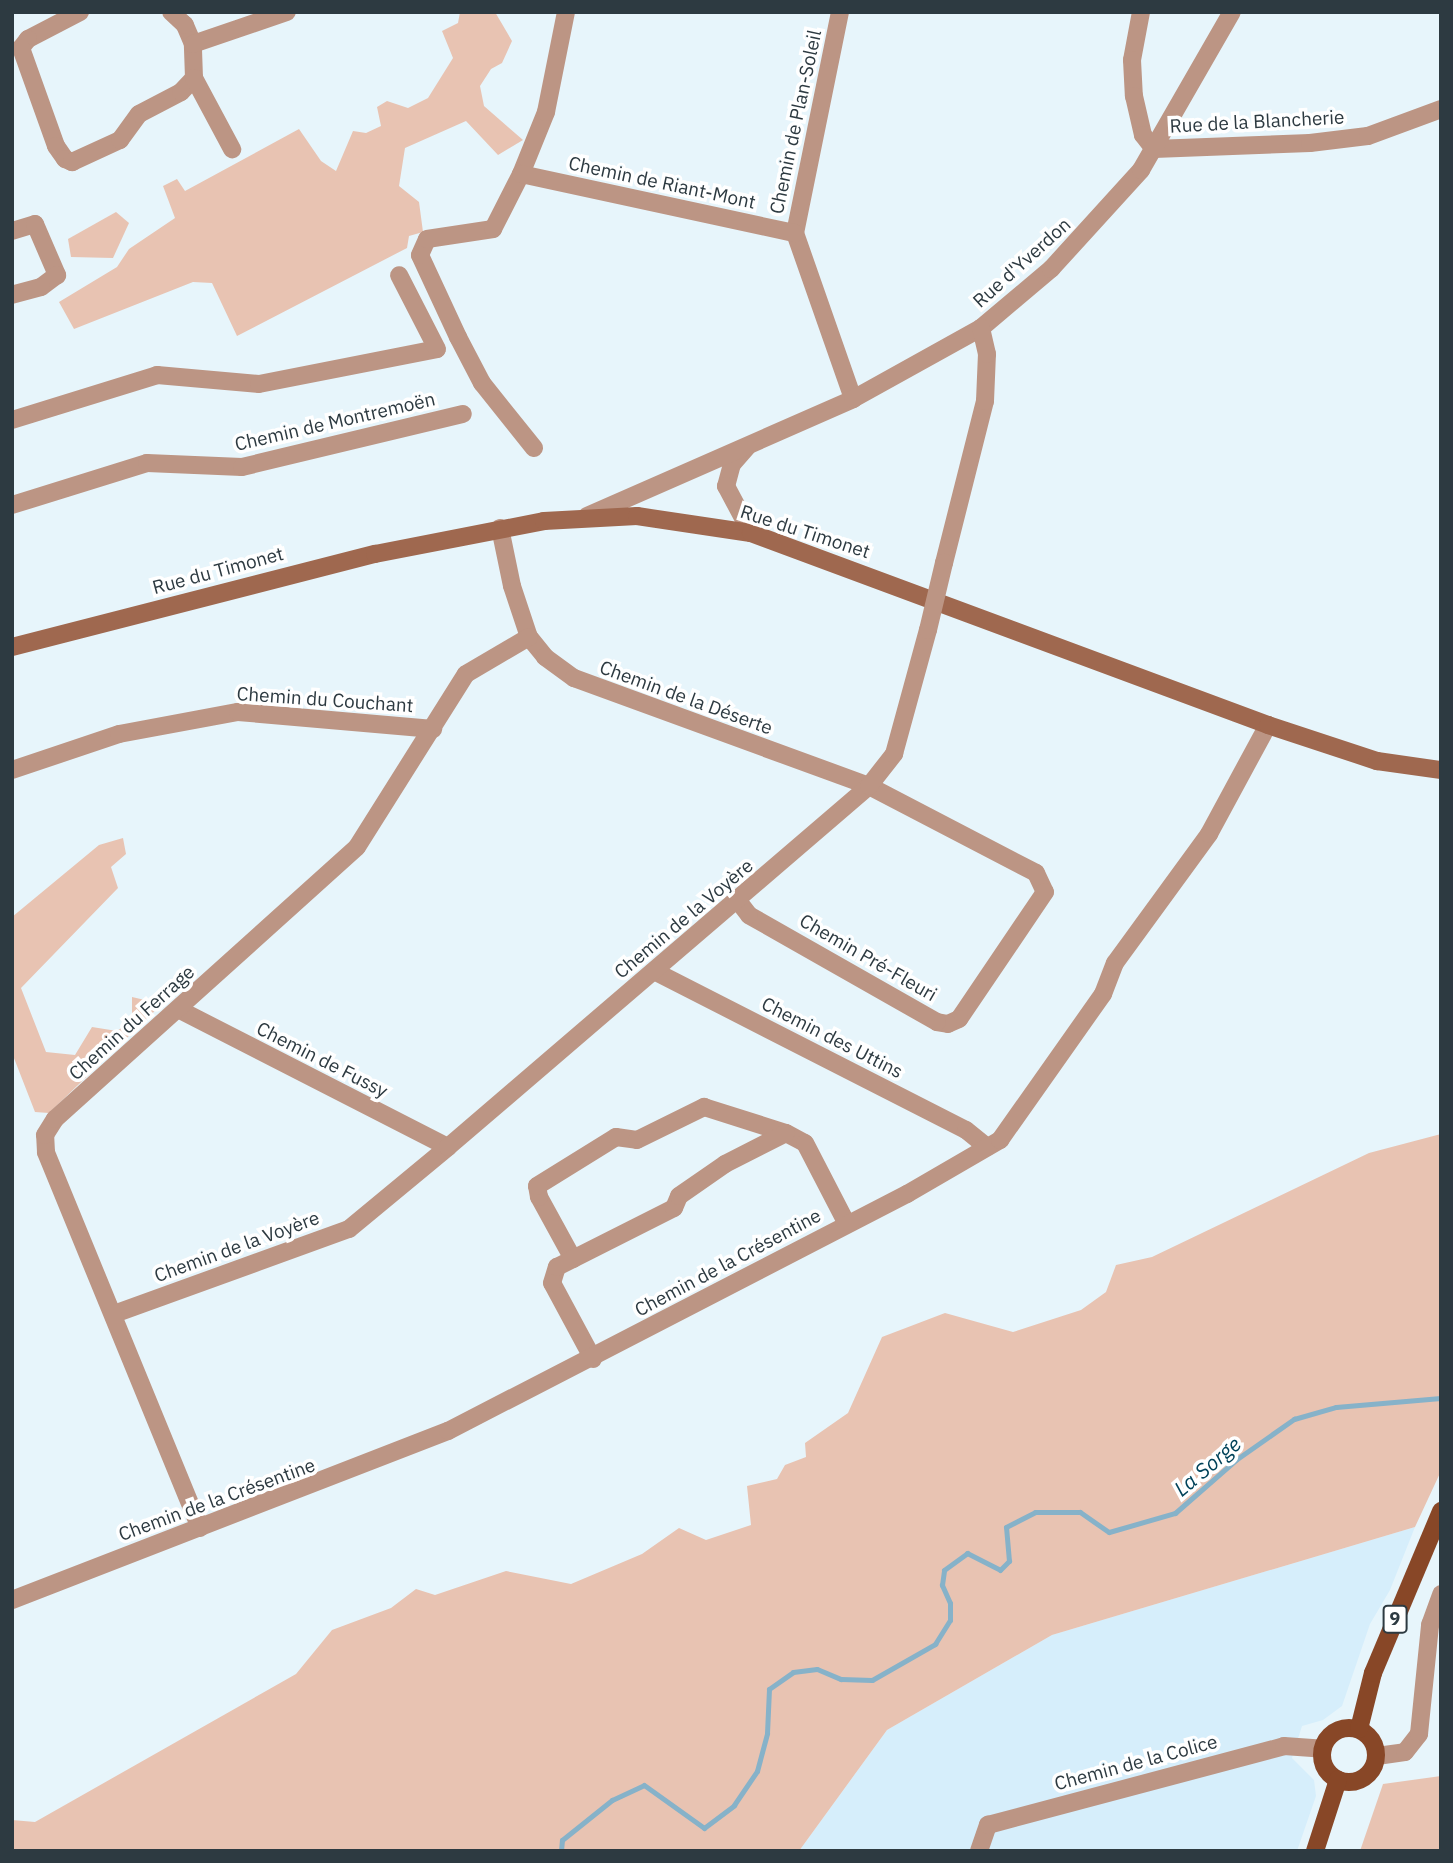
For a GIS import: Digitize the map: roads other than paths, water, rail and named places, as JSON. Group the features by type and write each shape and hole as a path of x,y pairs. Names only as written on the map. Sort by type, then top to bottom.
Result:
{"main road":[{"name":"Rue du Timonet","path":"12,647 248,583 500,528 587,516 638,516 751,533 1268,725 1377,761 1441,770"},
{"name":"9","path":"1359,1729 1373,1673 1441,1511"},
{"path":"1341,1729 1359,1729 1372,1740 1377,1756 1364,1778 1338,1780 1324,1763 1323,1749 1341,1729"},
{"path":"1315,1851 1338,1780"}],"street":[{"path":"80,12 28,39 17,48 56,146 72,162 120,140 139,114 181,92 194,78"},
{"path":"170,12 185,25 193,44 194,78 232,149"},
{"path":"193,44 287,12"},
{"path":"534,448 482,383 420,255 428,239 493,229 521,174 546,112 566,12"},
{"name":"Chemin de Plan-Soleil","path":"840,12 795,233 853,399"},
{"path":"1141,12 1132,60 1134,96 1143,135 1154,149"},
{"name":"Rue d'Yverdon","path":"587,516 853,399 981,328 1068,252 1141,170 1232,12"},
{"name":"Rue de la Blancherie","path":"1154,149 1310,144 1368,136 1441,109"},
{"name":"Chemin de Riant-Mont","path":"521,174 795,233"},
{"path":"12,231 36,224 57,275 41,287 12,295"},
{"path":"12,420 157,375 260,384 437,349 399,275"},
{"name":"Chemin de la Voyère","path":"114,1314 349,1229 738,901 869,786 894,754 985,401 987,354 981,328"},
{"name":"Chemin de Montremoën","path":"12,505 147,463 242,467 463,414"},
{"path":"749,445 732,464 726,486 751,533"},
{"name":"Chemin de la Déserte","path":"500,528 512,586 529,637 545,657 574,678 606,693 869,786"},
{"name":"Chemin du Ferrage","path":"200,1528 46,1152 45,1135 55,1119 357,847 466,674 529,637"},
{"name":"Chemin du Couchant","path":"12,770 119,733 239,712 433,729"},
{"name":"Chemin de la Crésentine","path":"12,1600 448,1432 593,1359 1000,1140 1103,994 1115,963 1209,834 1268,725"},
{"name":"Chemin Pré-Fleuri","path":"738,901 749,915 937,1022 959,1019 1045,892 1043,881 1036,873 869,786"},
{"name":"Chemin des Uttins","path":"654,971 967,1130 987,1147"},
{"name":"Chemin de Fussy","path":"178,1009 448,1147"},
{"path":"573,1258 538,1197 537,1186 616,1137 637,1140 704,1107 786,1133 805,1143 847,1224"},
{"path":"593,1359 552,1283 557,1267 674,1208 679,1196 725,1164 786,1133"},
{"path":"1377,1756 1405,1752 1419,1734 1430,1625 1441,1594"},
{"name":"Chemin de la Colice","path":"979,1851 988,1825 1284,1746 1323,1749"}],"waterway":[{"name":"La Sorge","path":"561,1851 562,1840 612,1800 644,1785 704,1828 734,1805 757,1771 767,1733 769,1689 793,1672 817,1669 841,1679 872,1680 935,1644 950,1620 950,1603 942,1585 944,1570 967,1553 1000,1570 1009,1561 1006,1527 1035,1512 1080,1512 1109,1532 1175,1513 1237,1459 1294,1419 1336,1407 1441,1398"}]}
